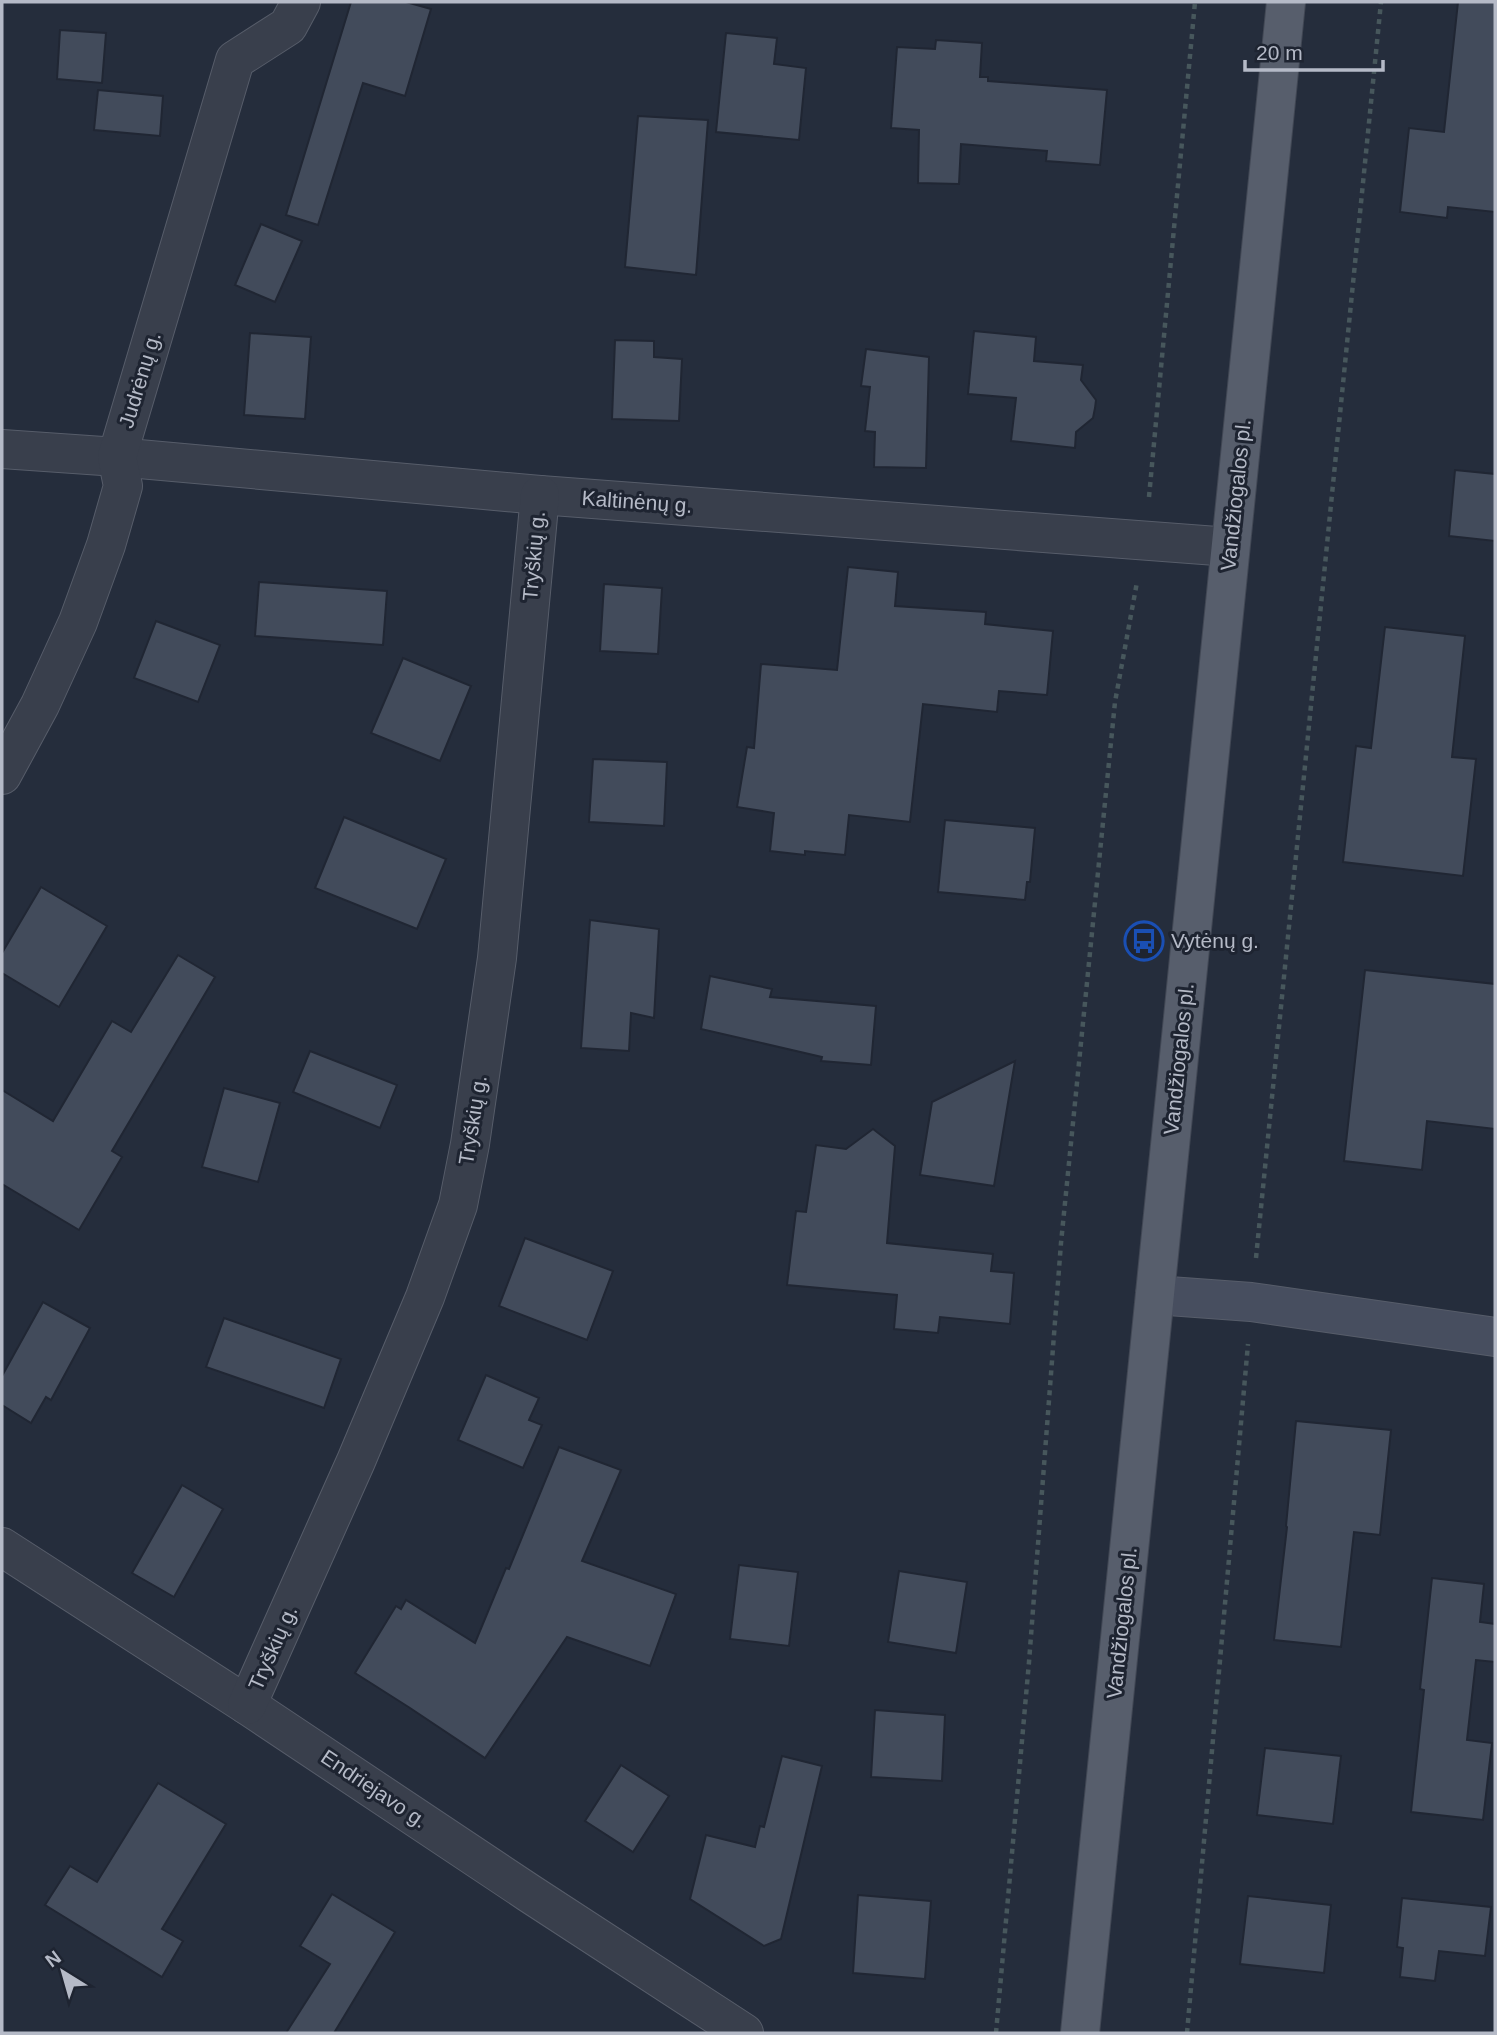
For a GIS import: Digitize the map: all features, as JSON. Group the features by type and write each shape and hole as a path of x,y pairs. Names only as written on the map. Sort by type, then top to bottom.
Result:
{"main road":[{"name":"Vandžiogalos pl.","path":"1080,2033 1286,2"},
{"path":"1155,1295 1251,1302 1495,1337"}],"street":[{"name":"Judrėnų g.","path":"2,775 40,705 78,622 106,545 122,486 117,457 234,60 288,26 301,2"},
{"name":"Kaltinėnų g.","path":"2,449 540,495 1230,547"},
{"name":"Tryškių g.","path":"247,1705 425,1297 458,1205 470,1144 497,958 540,495"},
{"name":"Endriejavo g.","path":"2,1547 744,2033"}],"path":[{"path":"996,2033 1029,1662 1062,1230 1115,702 1145,540 1195,2"},
{"path":"1187,2033 1251,1302 1381,2"}],"building":[{"path":"351,2 406,2 431,9 405,96 363,83 318,225 286,215"},
{"path":"1458,2 1495,2 1495,212 1448,207 1447,218 1400,212 1409,128 1444,132"},
{"path":"60,30 106,33 102,83 57,79"},
{"path":"726,33 777,38 774,64 806,68 799,140 716,132"},
{"path":"936,40 982,43 980,77 988,77 988,81 1107,90 1100,165 1046,161 1047,151 961,144 959,184 918,183 919,130 891,128 897,47 935,49"},
{"path":"98,90 163,96 160,136 94,130"},
{"path":"638,116 708,120 696,275 625,267"},
{"path":"261,224 302,241 275,302 235,285"},
{"path":"974,331 1036,337 1034,361 1083,365 1081,380 1096,400 1093,418 1076,432 1075,448 1011,441 1016,398 968,394"},
{"path":"250,333 311,337 305,419 244,415"},
{"path":"615,340 654,341 654,357 682,359 679,421 612,419"},
{"path":"866,349 929,357 926,468 874,467 875,432 865,431 870,387 861,386"},
{"path":"1455,470 1495,474 1495,541 1449,536"},
{"path":"848,567 898,572 895,606 986,612 985,624 1053,631 1047,695 999,691 997,712 923,704 910,822 849,815 845,855 805,851 805,855 770,851 774,813 737,807 747,747 754,748 761,664 837,670"},
{"path":"259,582 387,591 383,645 255,636"},
{"path":"604,584 662,588 658,654 600,651"},
{"path":"156,621 220,645 198,702 134,678"},
{"path":"1385,627 1465,636 1452,757 1476,759 1463,876 1343,862 1356,746 1371,748"},
{"path":"403,658 471,686 440,761 371,733"},
{"path":"593,759 667,762 664,826 589,822"},
{"path":"344,817 446,859 417,929 315,888"},
{"path":"945,820 1035,828 1030,882 1027,882 1025,900 938,892"},
{"path":"41,887 107,926 59,1007 2,973 2,953"},
{"path":"590,920 659,929 654,1018 631,1013 629,1051 581,1048"},
{"path":"178,955 215,977 112,1151 122,1157 79,1230 2,1184 2,1090 53,1121 112,1021 131,1032"},
{"path":"1365,970 1495,984 1495,1129 1427,1121 1422,1170 1344,1161"},
{"path":"710,976 772,989 770,997 876,1006 871,1065 821,1061 822,1057 701,1029"},
{"path":"310,1051 397,1085 380,1128 293,1092"},
{"path":"1015,1061 994,1186 920,1175 932,1102"},
{"path":"224,1088 280,1103 258,1182 202,1167"},
{"path":"873,1129 895,1146 887,1243 993,1254 991,1271 1014,1273 1010,1324 940,1317 938,1333 894,1329 897,1295 787,1285 796,1211 806,1212 816,1145 846,1149"},
{"path":"525,1238 613,1271 587,1340 499,1306"},
{"path":"43,1302 90,1328 51,1400 46,1397 31,1423 2,1405 2,1376"},
{"path":"224,1318 341,1359 324,1408 206,1367"},
{"path":"486,1375 539,1398 529,1420 542,1425 523,1468 458,1440"},
{"path":"1296,1421 1391,1430 1380,1535 1354,1532 1341,1647 1274,1640"},
{"path":"559,1447 621,1470 582,1561 676,1594 650,1666 567,1637 485,1758 355,1673 396,1606 401,1609 406,1600 475,1643 506,1568 509,1569"},
{"path":"182,1485 223,1509 174,1597 132,1573"},
{"path":"739,1565 798,1572 789,1646 730,1639"},
{"path":"899,1571 967,1582 956,1653 888,1642"},
{"path":"1432,1578 1484,1584 1480,1622 1495,1624 1495,1662 1476,1660 1467,1740 1492,1743 1483,1820 1411,1812"},
{"path":"875,1710 945,1715 942,1781 871,1777"},
{"path":"1265,1748 1341,1756 1333,1824 1257,1815"},
{"path":"782,1756 822,1766 781,1939 764,1946 690,1899 706,1835 755,1847 760,1826 764,1827"},
{"path":"621,1765 669,1796 633,1852 585,1821"},
{"path":"158,1783 226,1824 162,1929 183,1941 162,1977 45,1905 70,1866 97,1882"},
{"path":"332,1894 395,1932 334,2033 286,2033 330,1964 300,1946"},
{"path":"858,1895 931,1901 925,1979 853,1973"},
{"path":"1248,1896 1331,1905 1324,1973 1240,1964"},
{"path":"1402,1898 1491,1907 1485,1956 1439,1951 1435,1981 1400,1977 1403,1948 1397,1947"}],"place":[{"name":"Vytėnų g.","path":"1144,941"}]}
